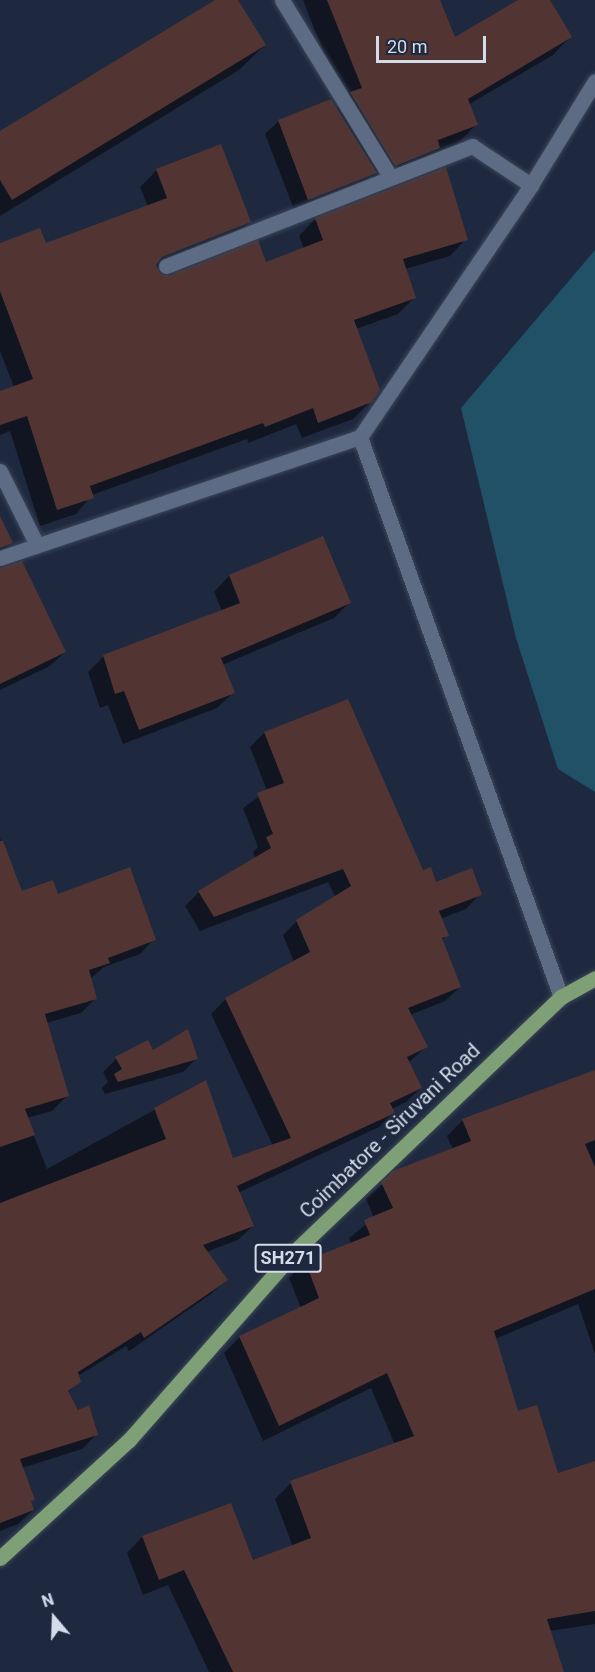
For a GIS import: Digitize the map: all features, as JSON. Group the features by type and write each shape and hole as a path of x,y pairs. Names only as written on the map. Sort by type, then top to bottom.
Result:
{"main road":[{"name":"Coimbatore - Siruvani Road","path":"0,1558 129,1440 293,1253 561,997 595,978"}],"street":[{"path":"282,0 390,176"},
{"path":"0,558 36,543 360,437 531,185 595,81"},
{"path":"166,266 390,176 472,146 531,185"},
{"path":"360,437 561,997"},
{"path":"0,471 36,543"}],"water":[{"path":"595,250 595,792 558,769 516,638 461,408"}],"building":[{"path":"215,0 238,0 266,45 12,200 0,180 0,131"},
{"path":"327,0 440,0 455,37 518,0 550,0 572,37 468,99 478,125 438,140 440,148 395,166 350,92 362,88"},
{"path":"331,99 377,173 308,200 278,120"},
{"path":"221,144 251,222 162,257 156,265 160,274 170,275 258,240 266,262 323,240 315,218 446,167 468,240 403,259 416,298 354,320 380,390 372,402 318,423 313,408 265,427 263,423 90,486 94,498 57,510 27,416 0,425 0,391 33,379 0,291 0,243 40,228 46,243 167,198 156,169"},
{"path":"0,516 13,543 0,548"},
{"path":"323,536 351,603 221,658 235,693 139,730 124,691 115,694 103,655 240,603 229,575"},
{"path":"22,561 66,652 0,684 0,568"},
{"path":"348,699 423,870 431,867 436,882 472,868 482,895 439,911 449,936 442,938 461,987 408,1008 428,1047 407,1057 422,1088 390,1103 395,1113 237,1186 254,1226 203,1245 228,1280 144,1338 141,1332 78,1372 81,1382 68,1391 78,1410 89,1405 98,1435 20,1459 35,1500 31,1501 34,1510 0,1523 0,1203 166,1139 154,1108 206,1080 233,1158 291,1138 225,998 310,952 296,920 351,886 343,869 214,917 198,891 271,848 266,837 273,834 257,793 284,783 264,732"},
{"path":"0,841 3,841 22,891 53,880 58,894 130,867 156,940 108,958 110,963 89,970 97,999 45,1014 69,1096 25,1109 35,1135 0,1147"},
{"path":"188,1029 198,1059 118,1082 114,1074 122,1069 115,1057 148,1040 153,1050"},
{"path":"595,1070 595,1140 585,1144 595,1167 595,1289 494,1331 518,1411 537,1405 558,1473 595,1461 595,1611 547,1619 564,1672 233,1672 184,1570 159,1580 142,1536 231,1503 253,1560 311,1538 290,1481 414,1436 387,1373 279,1426 239,1336 319,1298 305,1261 370,1235 364,1220 393,1208 381,1182 393,1171 471,1141 462,1119"}]}
